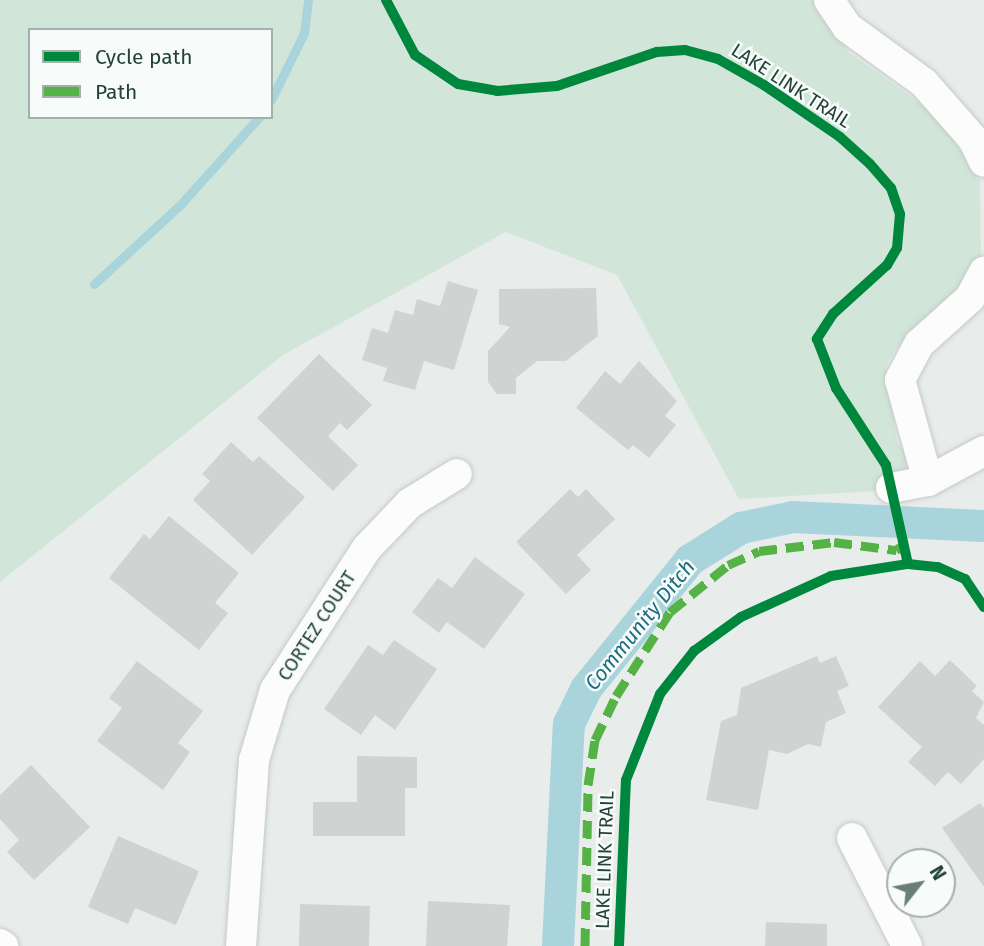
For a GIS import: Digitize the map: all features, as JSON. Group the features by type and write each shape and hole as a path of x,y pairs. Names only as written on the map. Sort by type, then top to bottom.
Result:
{"street":[{"path":"829,0 846,27 924,83 973,139 984,162"},
{"path":"928,481 900,380 919,344 970,298 984,272"},
{"path":"891,488 928,481 984,451"},
{"name":"CORTEZ COURT","path":"241,946 254,760 275,690 367,548 410,503 457,474"},
{"path":"852,838 907,946"}],"green space":[{"path":"0,0 825,0 848,52 937,115 980,181 981,261 945,304 896,348 886,366 897,442 927,482 876,491 739,499 617,275 506,232 283,355 0,582"}],"building":[{"path":"448,281 478,290 454,370 424,361 415,390 383,381 387,368 362,360 372,328 388,333 395,310 413,315 417,299 440,306"},
{"path":"596,288 598,336 566,361 537,361 516,378 516,394 497,394 488,382 488,351 510,327 499,324 499,289"},
{"path":"319,354 372,405 347,430 340,423 328,436 358,465 333,491 257,418"},
{"path":"639,361 677,401 665,416 676,425 649,458 633,445 628,450 576,408 605,371 620,384"},
{"path":"231,442 253,462 259,456 305,497 252,555 193,500 210,481 202,474"},
{"path":"570,489 578,497 586,489 615,519 577,555 591,570 566,594 516,542"},
{"path":"169,516 239,573 215,603 228,613 199,650 109,578 144,534 150,539"},
{"path":"475,557 525,594 484,649 447,622 439,633 412,612 438,578 452,588"},
{"path":"394,640 437,669 395,730 375,715 361,735 324,709 368,645 383,655"},
{"path":"817,656 820,663 836,656 849,686 837,691 846,713 826,722 821,747 808,744 787,754 769,750 758,810 706,800 721,721 737,715 741,688"},
{"path":"950,660 977,686 972,691 984,702 976,718 984,725 984,759 961,784 948,772 935,786 908,762 922,747 878,707 920,661 935,676"},
{"path":"137,661 203,711 178,743 190,752 163,790 97,741 122,708 109,698"},
{"path":"357,756 417,757 417,788 405,788 405,836 313,836 313,802 357,802"},
{"path":"31,765 90,827 34,880 7,852 19,840 0,819 0,795"},
{"path":"980,803 984,808 984,887 942,828"},
{"path":"118,836 199,871 176,925 135,908 128,924 88,907"},
{"path":"428,901 510,905 507,946 426,946"},
{"path":"300,904 370,906 369,946 299,946"},
{"path":"766,922 827,924 827,946 765,946"}],"waterway":[{"path":"273,96 304,33 308,0"},
{"path":"94,284 181,204 257,119"},
{"name":"Community Ditch","path":"558,946 569,724 586,689 690,560 741,528 793,517 984,526"}],"marked path":[{"path":"585,946 588,785 595,740 616,696 670,612 728,565 759,551 834,542 896,550 906,543"}],"cycle path":[{"name":"LAKE LINK TRAIL","path":"386,0 415,55 458,84 497,91 557,86 657,52 685,50 718,59 764,85 840,137 870,164 891,188 900,214 897,248 887,265 833,314 817,339 836,388 886,465 908,564"},
{"name":"LAKE LINK TRAIL","path":"619,946 626,780 660,694 694,651 741,617 831,576 908,564 938,567 965,579 984,607"}]}
